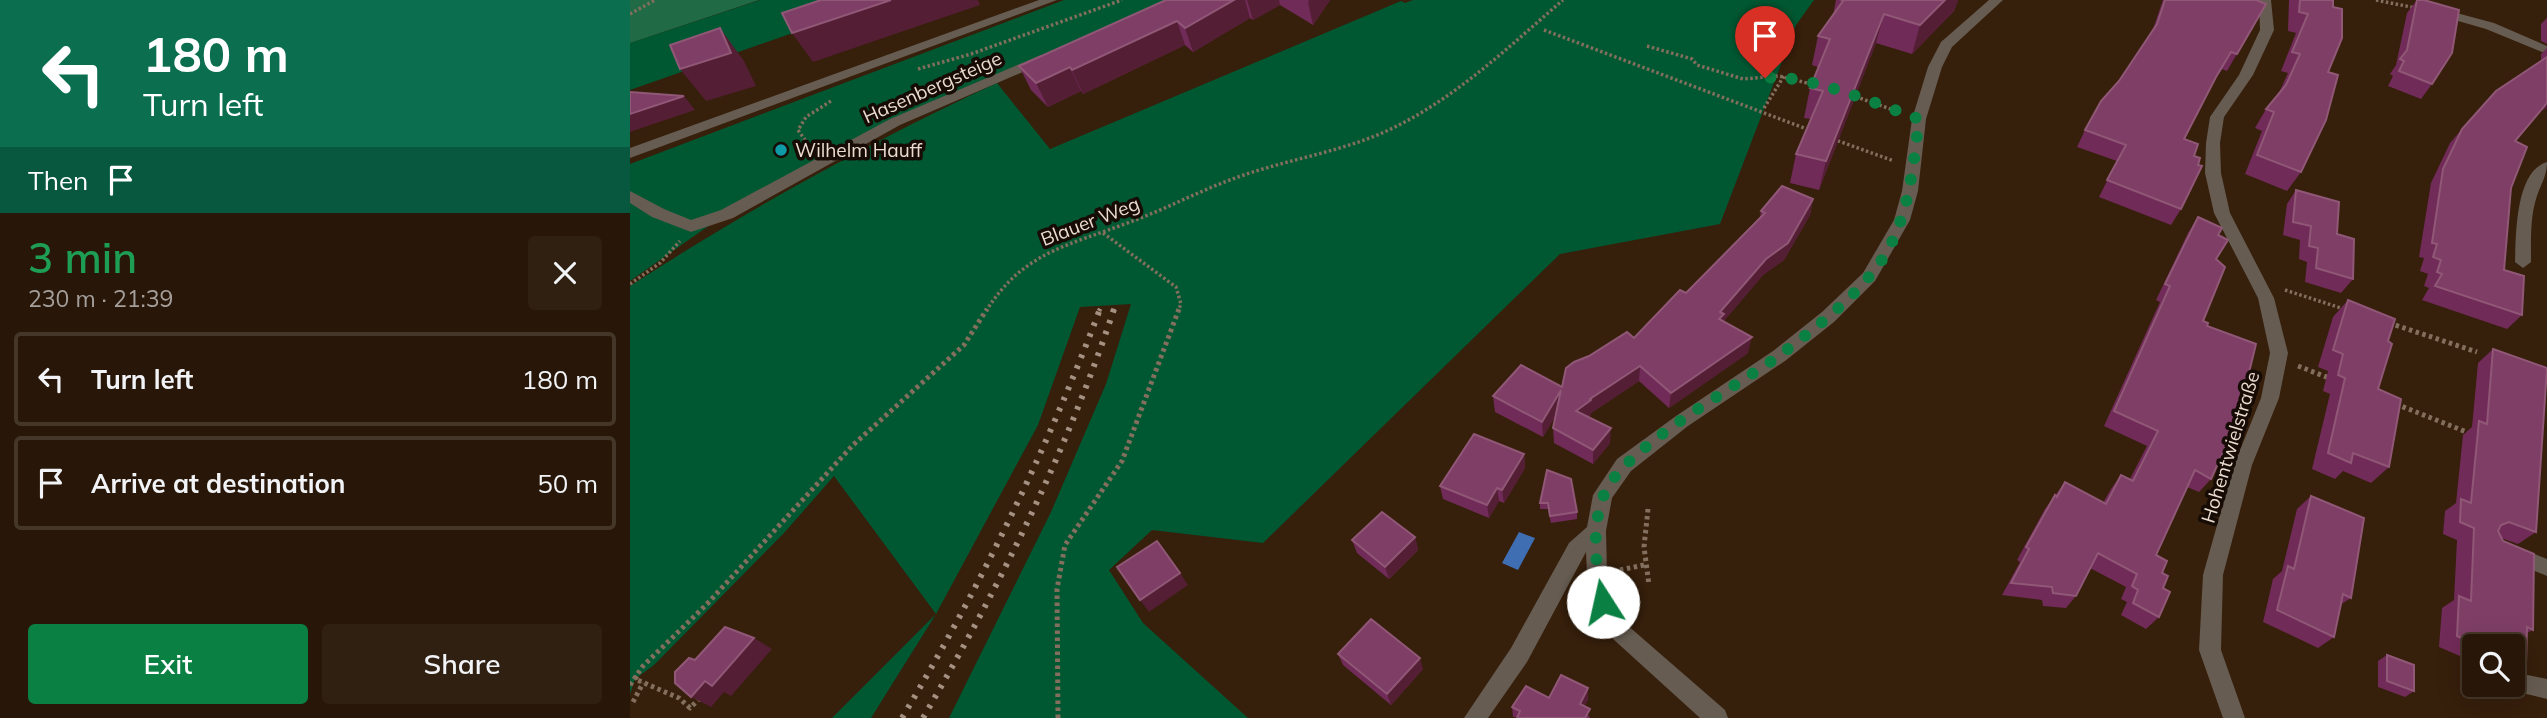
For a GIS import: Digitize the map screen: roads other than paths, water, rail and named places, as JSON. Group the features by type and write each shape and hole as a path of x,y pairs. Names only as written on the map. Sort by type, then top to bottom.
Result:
{"street":[{"name":"Hasenbergsteige","path":"630,153 1051,0"},
{"path":"1717,718 1619,631 1603,602 1597,574 1596,531 1603,495 1624,465 1682,421 1779,356 1828,317 1869,277 1902,220 1919,119 1935,67 1946,45 1997,0"},
{"name":"Hohentwielstraße","path":"2234,718 2210,650 2213,575 2243,465 2270,398 2278,358 2266,298 2222,213 2213,173 2213,143 2217,117 2246,75 2267,30 2265,0"},
{"name":"Hasenbergsteige","path":"630,196 658,213 691,226 727,214 895,122 1055,53"},
{"path":"2523,262 2525,207 2541,172 2547,167"},
{"path":"1475,718 1519,655 1576,550 1596,531"}],"lane":[{"path":"2432,12 2490,26 2547,50"},
{"path":"2503,549 2547,568"},
{"path":"2525,684 2547,689"}],"water":[{"path":"1519,532 1535,538 1518,570 1502,563"}],"railway":[{"path":"1113,311 1115,305"},
{"path":"902,718 931,669 1010,518 1057,415 1100,309"},
{"path":"923,718 978,619 1053,468 1114,309"}],"place":[{"name":"Wilhelm Hauff","path":"781,150"}]}
